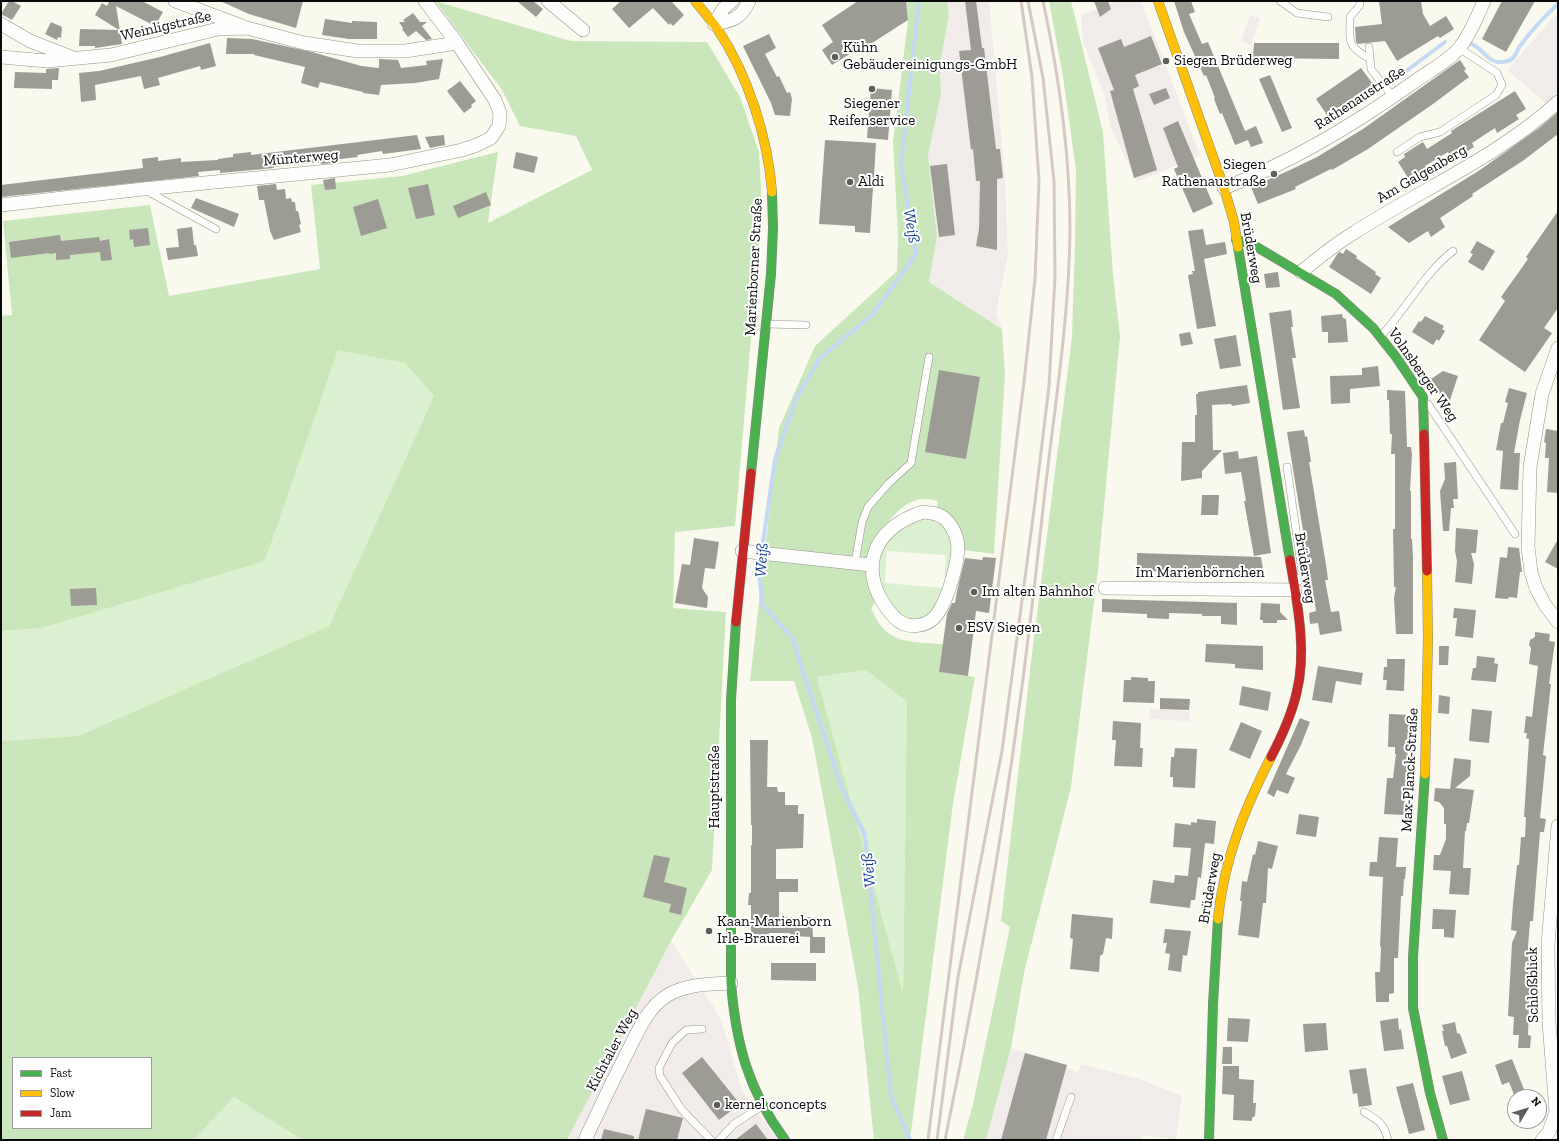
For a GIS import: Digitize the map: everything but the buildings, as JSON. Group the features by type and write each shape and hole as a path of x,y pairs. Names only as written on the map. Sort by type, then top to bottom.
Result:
{"street":[{"path":"175,1 247,28"},
{"path":"425,1 457,43"},
{"path":"548,1 582,30"},
{"name":"Marienborner Straße","path":"695,1 714,24 727,45 749,93 757,114 771,177 774,223 749,552"},
{"path":"714,24 723,9 732,1"},
{"path":"714,24 732,21 745,11 749,1"},
{"name":"Brüderweg","path":"1158,1 1224,188 1234,222 1295,590 1300,631 1300,675 1292,709 1279,741 1248,803 1232,842 1223,882 1213,986 1211,1093 1208,1140"},
{"name":"Rathenaustraße","path":"1224,188 1283,163 1334,135 1393,97 1448,58 1459,48 1473,28 1484,1"},
{"path":"1,24 30,41 74,59"},
{"name":"Weinligstraße","path":"1,56 47,61 111,56 218,29 247,28 304,43 358,51 405,51 457,43"},
{"name":"Münterweg","path":"1,205 143,189 390,165 462,150 477,145 491,138 498,126 500,113 495,100 457,43"},
{"name":"Am Galgenberg","path":"1301,272 1351,234 1500,147 1545,114 1558,102"},
{"name":"Volnsberger Weg","path":"1236,240 1250,243 1336,294 1373,328 1396,357 1423,397"},
{"path":"1558,348 1542,394 1530,467 1528,547 1531,572 1536,588 1545,605 1558,622"},
{"name":"Max-Planck-Straße","path":"1423,397 1428,639 1426,753 1413,957 1413,1008 1430,1093 1443,1140"},
{"path":"923,512 936,513 946,519 957,540 952,583 943,605 938,614 927,622 915,626 906,626 897,621 885,608 878,596 872,577 871,565 876,549 887,534 910,516 923,512"},
{"path":"749,552 871,565"},
{"name":"Hauptstraße","path":"749,552 736,614 731,700 730,983 732,1013 740,1050 762,1106 785,1140"},
{"name":"Im Marienbörnchen","path":"1105,588 1295,590"},
{"name":"Schloßblick","path":"1542,1140 1549,1132 1556,1112 1549,1022 1548,944 1558,826"},
{"name":"Kichtaler Weg","path":"585,1140 612,1082 639,1030 648,1014 657,1004 667,996 684,988 696,985 730,983"}],"lane":[{"path":"1280,1 1297,13 1328,17"},
{"path":"1360,1 1360,5 1350,17 1350,42 1355,50 1370,59"},
{"path":"1369,46 1371,69 1393,97"},
{"path":"1397,152 1420,137 1440,132 1496,95 1502,85 1497,72 1459,48"},
{"path":"143,189 216,229"},
{"path":"1380,337 1393,324 1440,260 1453,251"},
{"path":"767,324 806,325"},
{"path":"855,564 862,522 868,507 888,484 911,463 929,357"},
{"name":"Volnsberger Weg","path":"1423,397 1515,534"},
{"path":"1286,467 1302,572 1295,590"},
{"path":"702,1028 686,1030 672,1042 659,1068 660,1076 682,1110 711,1140"},
{"path":"1056,1140 1071,1097"},
{"path":"719,1140 734,1124 762,1106"},
{"path":"1364,1112 1378,1120 1386,1130 1388,1140"}],"shaded area":[{"path":"947,1 989,1 1005,178 1008,255 996,312 1002,329 929,282 937,237 928,156 941,94 940,63 949,16"},
{"path":"1118,1 1141,1 1200,155 1137,182 1111,128 1104,94 1083,42 1081,15"},
{"path":"1558,12 1558,94 1547,104 1507,70"},
{"path":"1250,15 1260,18 1251,45 1241,42"},
{"path":"1150,709 1190,711 1189,721 1149,719"},
{"path":"671,941 715,1009 722,1023 742,1091 778,1140 567,1140"},
{"path":"1011,1048 1067,1065 1067,1068 1078,1072 1081,1064 1136,1078 1182,1096 1176,1140 1143,1135 1142,1140 986,1140"}],"green space":[{"path":"435,1 571,41 707,42 740,97 759,152 762,210 735,526 675,532 673,608 726,612 712,870 671,941 567,1140 302,1140 234,1097 194,1140 1,1140 1,741 78,736 329,626 434,396 405,363 338,350 265,561 42,628 1,631 1,316 12,315 3,221 150,205 169,296 320,269 311,185 402,176 498,152 488,223 592,170 576,136 520,126 502,90"},
{"path":"906,1 947,1 949,16 940,63 941,94 928,156 937,237 929,282 1002,329 1005,374 994,554 957,549 936,513 938,501 926,499 917,500 901,508 889,521 877,544 876,562 878,593 871,608 883,629 900,639 919,643 943,644 939,672 975,677 953,804 910,1140 874,1140 858,987 812,738 794,681 750,681 779,428 815,346 897,271 898,236 893,142 908,20","holes":["866,670 907,702 903,994 817,677"]},
{"path":"1049,1 1071,1 1103,132 1113,275 1120,336 1098,570 1071,787 1024,973 1011,1048 986,1140 963,1140 973,1104 1010,927 1001,921 1031,662 1072,337 1076,170 1063,77"},
{"path":"338,349 405,363 434,396 329,626 78,736 1,741 1,631 42,628 265,561"},
{"path":"923,512 952,529 954,573 927,623 897,621 871,565 876,549","holes":["887,551 946,555 944,588 885,583"]},
{"path":"866,670 907,702 903,996 817,677"},
{"path":"234,1097 302,1140 194,1140"}],"waterway":[{"name":"Weiß","path":"910,1140 891,1096 865,835 842,789 793,639 762,604 759,570 775,459 797,397 820,358 872,315 916,254 901,164 919,1"},
{"path":"1469,43 1477,47 1494,61 1501,62 1510,60 1515,56 1520,46 1533,30 1558,4"},
{"path":"1393,81 1445,42"}],"railway":[{"path":"928,1140 1024,382 1035,279 1039,181 1032,77 1021,1"},
{"path":"937,1140 958,977 1002,751 1049,386 1055,277 1054,181 1043,78 1028,1"},
{"path":"945,1140 961,1063 989,908 1013,752 1024,674 1067,302 1070,230 1066,143 1059,86 1043,1"}],"traffic: fast":[{"path":"751,473 771,274 773,228 772,192"},
{"path":"1236,240 1250,243 1336,294 1373,328 1396,357 1423,397 1424,434"},
{"path":"1238,247 1290,560"},
{"path":"736,622 731,700 731,983 733,1005 736,1026 746,1066 762,1103 785,1140"},
{"path":"1425,774 1413,957 1413,1008 1430,1093 1443,1140"},
{"path":"1209,1140 1213,1004 1218,919"}],"traffic: slow":[{"path":"695,1 715,26 739,67 755,108 761,129 770,171 772,192"},
{"path":"1158,1 1224,188 1234,222 1238,247"},
{"path":"1425,774 1428,639 1427,571"},
{"path":"1218,919 1230,855 1252,796 1271,757"}],"traffic: jam":[{"path":"1424,434 1427,571"},
{"path":"736,622 751,473"},
{"path":"1271,757 1283,733 1295,700 1300,675 1300,626 1290,560"}],"place":[{"name":"Kühn Gebäudereinigungs-GmbH","path":"835,57"},
{"name":"Siegen Brüderweg","path":"1166,61"},
{"name":"Siegener Reifenservice","path":"872,89"},
{"name":"Siegen Rathenaustraße","path":"1274,174"},
{"name":"Aldi","path":"850,182"},
{"name":"Im alten Bahnhof","path":"974,592"},
{"name":"ESV Siegen","path":"959,628"},
{"name":"Kaan-Marienborn Irle-Brauerei","path":"709,931"},
{"name":"kernel concepts","path":"717,1105"}]}
